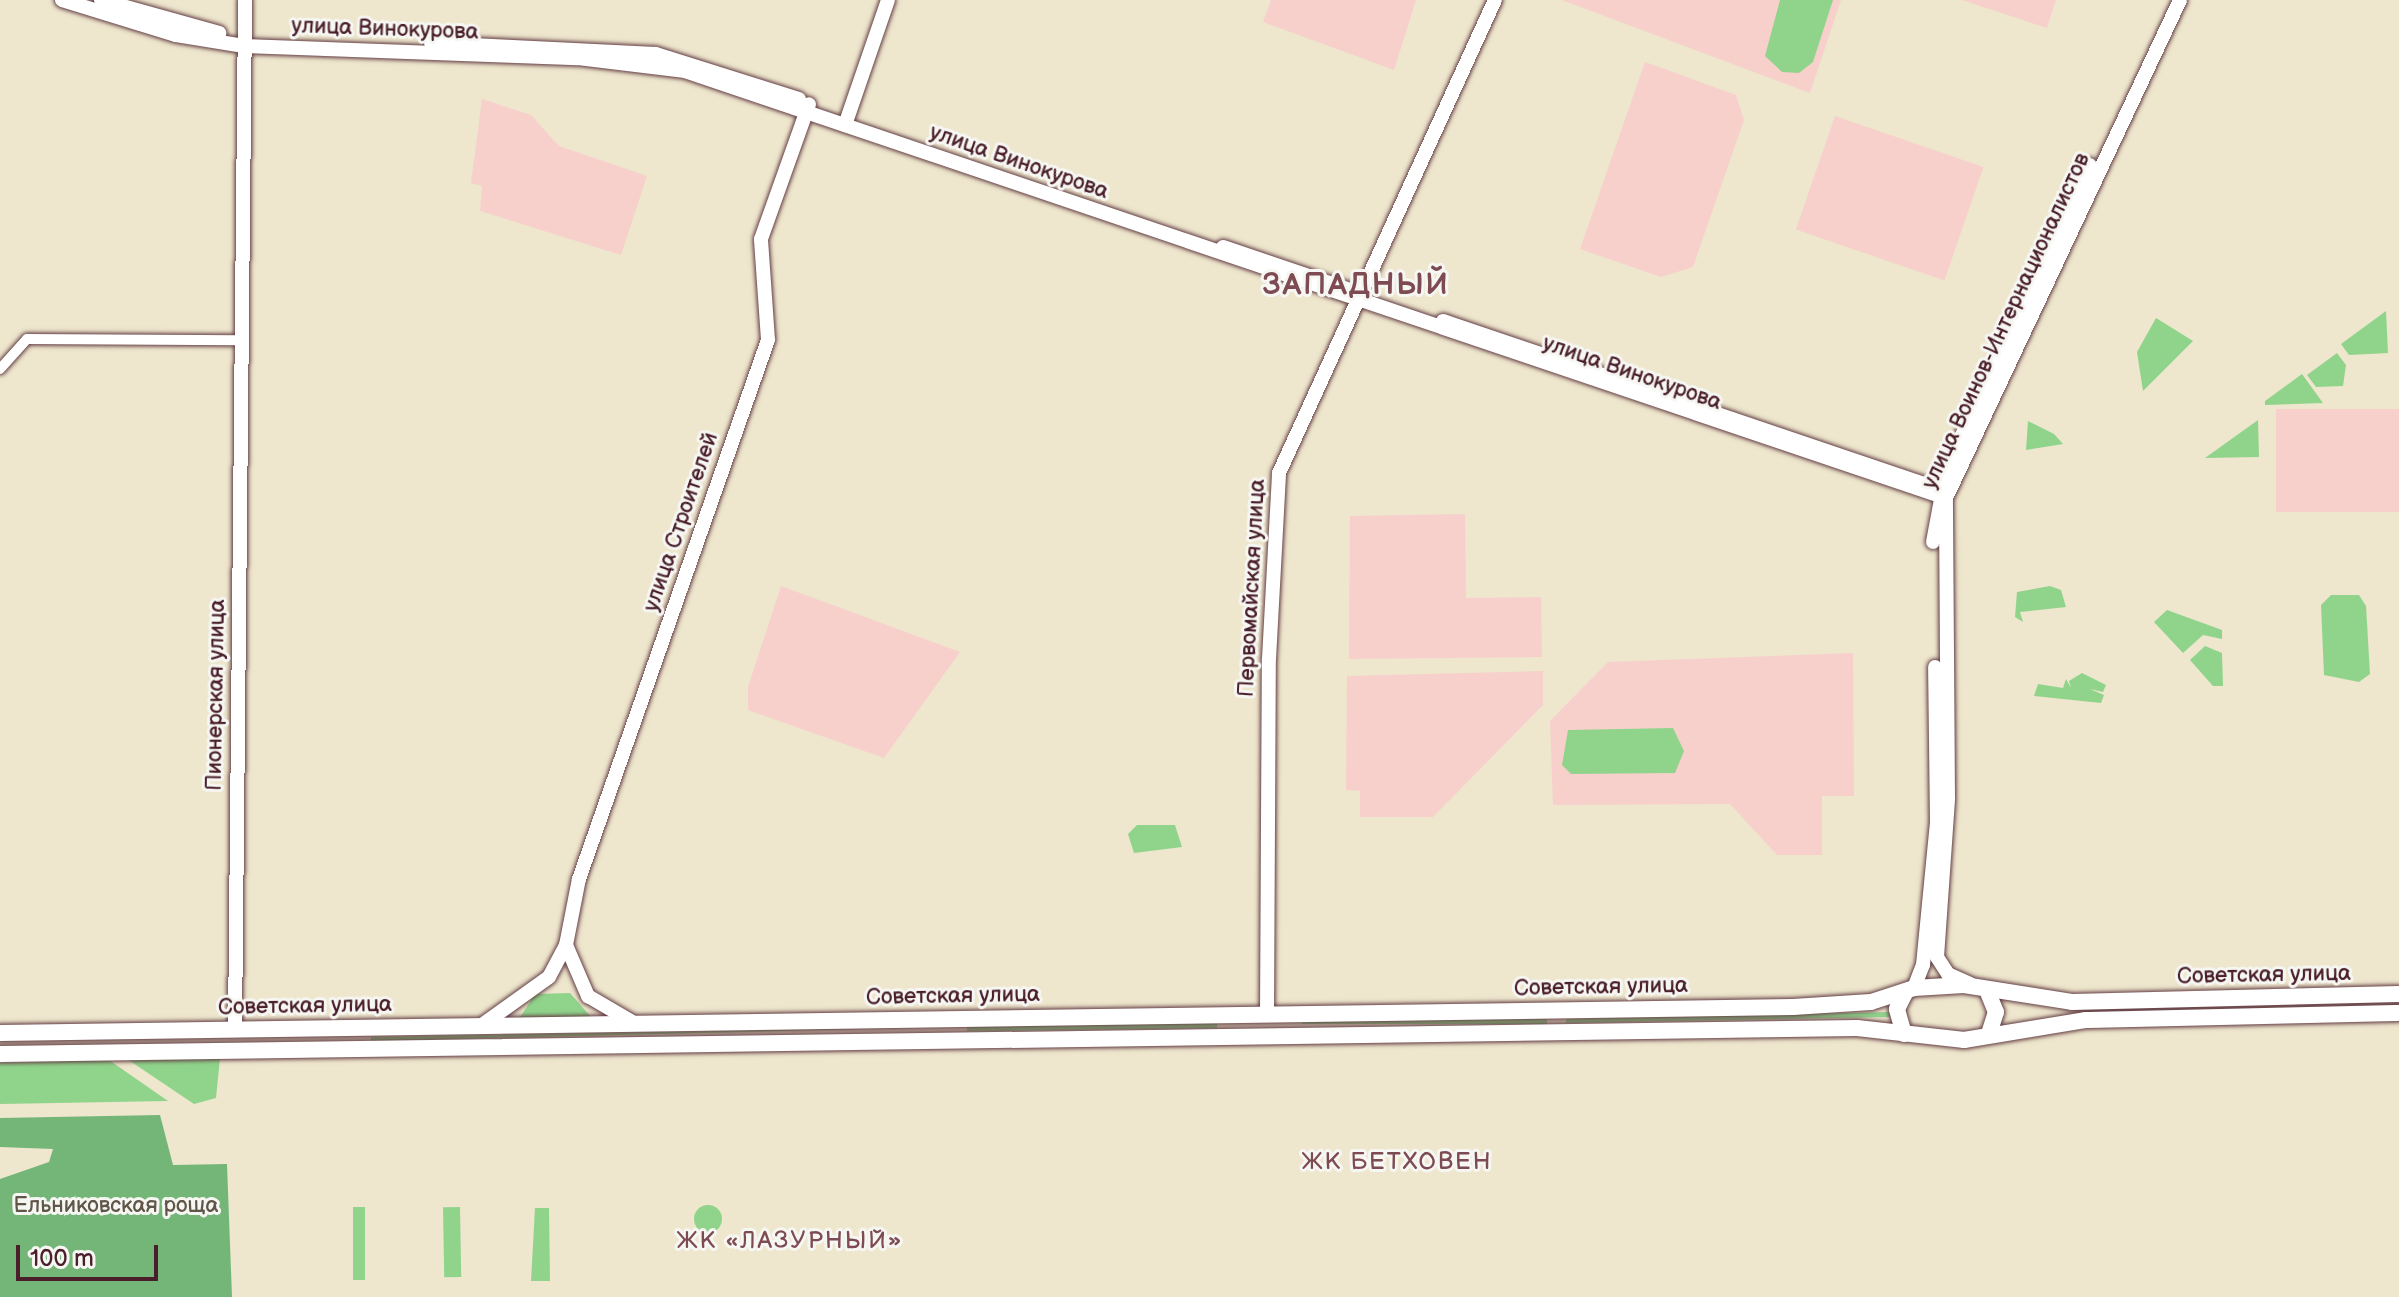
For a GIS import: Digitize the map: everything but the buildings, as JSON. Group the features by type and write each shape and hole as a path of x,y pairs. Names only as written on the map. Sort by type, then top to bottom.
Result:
{"main road":[{"name":"улица Винокурова","path":"62,0 176,35 244,41 478,49 657,65 847,120 1940,496"},
{"name":"улица Винокурова","path":"101,0 244,41"},
{"name":"Пионерская улица","path":"234,1050 245,0"},
{"path":"847,120 888,0"},
{"name":"Первомайская улица","path":"1267,1033 1277,484 1290,438 1495,0"},
{"name":"улица Воинов-Интернационалистов","path":"1983,989 1948,974 1937,957 1947,848 1941,720 1940,496 2171,0"},
{"name":"улица Воинов-Интернационалистов","path":"2070,217 2180,0"},
{"name":"улица Строителей","path":"482,1025 549,977 566,945 579,879 768,340 761,239 808,107"},
{"name":"улица Воинов-Интернационалистов","path":"1909,990 1923,965 1934,862 1941,720"},
{"path":"566,945 588,996 635,1023"},
{"path":"1983,989 1996,1012 1989,1033"},
{"name":"Советская улица","path":"0,1033 1857,1004 1909,990 1983,989 2072,1002 2399,994"},
{"path":"1904,1034 1897,1009 1909,990"},
{"path":"1557,1009 1557,1031"},
{"name":"Советская улица","path":"0,1054 953,1037 1857,1028 1964,1040 1989,1033 2086,1020 2399,1013"},
{"path":"953,1018 953,1037"},
{"path":"357,1027 358,1048"}],"street":[{"path":"0,369 27,339 242,340"}],"shaded area":[{"path":"1271,0 1416,0 1394,70 1263,22"},
{"path":"1562,0 1841,0 1810,93"},
{"path":"1962,0 2056,0 2047,28"},
{"path":"1645,62 1736,95 1744,120 1693,267 1661,277 1580,249"},
{"path":"482,99 531,115 559,146 647,176 621,255 480,211 482,186 471,183"},
{"path":"1835,116 1983,167 1944,281 1796,229"},
{"path":"2276,409 2399,409 2399,512 2276,512"},
{"path":"1465,514 1466,598 1541,597 1542,657 1349,659 1350,516"},
{"path":"781,586 960,652 884,758 748,710 748,687"},
{"path":"1853,653 1854,796 1822,796 1822,855 1777,855 1730,804 1553,805 1550,721 1608,662"},
{"path":"1543,671 1543,705 1433,817 1360,817 1360,791 1346,790 1347,676"}],"green space":[{"path":"1780,0 1833,0 1813,62 1799,73 1782,72 1765,56"},
{"path":"2386,311 2388,353 2349,355 2341,344"},
{"path":"2156,318 2193,341 2143,391 2137,352"},
{"path":"2337,353 2346,365 2343,386 2316,387 2307,375"},
{"path":"2302,374 2323,403 2265,405 2265,401"},
{"path":"2258,420 2259,457 2205,458"},
{"path":"2028,421 2054,434 2063,444 2026,450"},
{"path":"2050,586 2061,590 2066,607 2020,612 2023,622 2015,617 2017,592"},
{"path":"2331,595 2359,595 2366,606 2370,674 2359,682 2324,675 2321,605"},
{"path":"2167,610 2222,630 2222,639 2203,635 2183,653 2154,622"},
{"path":"2205,646 2222,653 2223,686 2213,686 2190,660"},
{"path":"2082,673 2106,685 2103,692 2090,689 2104,695 2101,703 2034,696 2038,684 2063,688 2066,679 2071,688 2069,681"},
{"path":"1673,728 1684,751 1675,773 1571,774 1562,765 1568,730"},
{"path":"1137,825 1175,825 1182,847 1134,853 1128,834"},
{"path":"570,993 591,1017 519,1019 535,994"},
{"path":"1890,1012 1891,1017 1566,1023 1566,1019"},
{"path":"1302,1019 1547,1019 1547,1024 1302,1024"},
{"path":"1217,1023 1217,1028 967,1031 967,1027"},
{"path":"945,1027 371,1041 371,1037"},
{"path":"220,1058 216,1098 194,1104 127,1059"},
{"path":"109,1060 168,1101 0,1104 0,1063"},
{"name":"Ельниковская роща","path":"160,1115 173,1165 227,1164 232,1297 0,1297 0,1179 49,1162 53,1149 0,1147 0,1118"},
{"path":"708,1205 718,1209 722,1219 718,1229 708,1233 698,1229 694,1219 698,1209"},
{"path":"353,1207 365,1207 365,1280 353,1280"},
{"path":"443,1207 460,1207 461,1277 444,1277"},
{"path":"535,1208 549,1208 550,1281 531,1281"}],"district":[{"name":"ЗАПАДНЫЙ","path":"1356,285"},
{"name":"ЖК БЕТХОВЕН","path":"1397,1162"},
{"name":"ЖК «ЛАЗУРНЫЙ»","path":"790,1241"}]}
